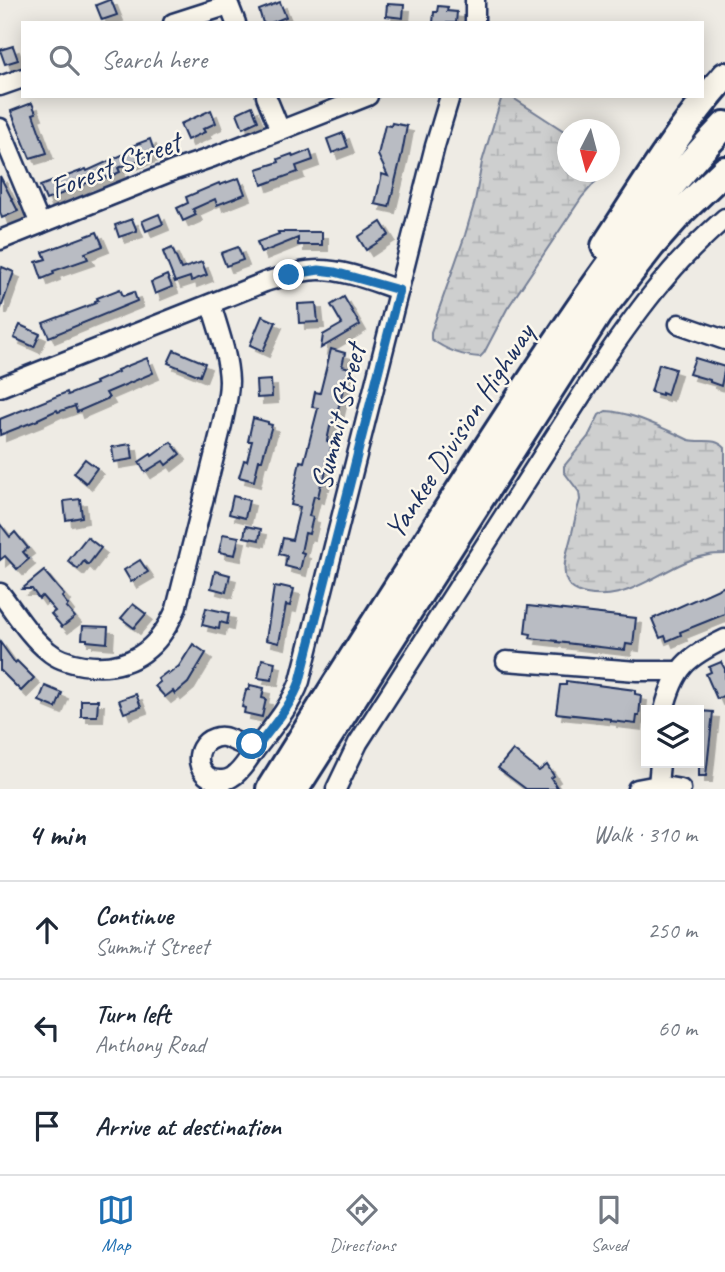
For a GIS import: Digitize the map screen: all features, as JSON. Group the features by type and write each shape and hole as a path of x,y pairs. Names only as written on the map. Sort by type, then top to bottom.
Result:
{"highway":[{"path":"502,424 599,254 679,135 725,76"},
{"name":"Yankee Division Highway","path":"270,789 502,424 595,285 673,184 725,125"},
{"name":"Yankee Division Highway","path":"295,789 598,314 650,246 725,170"},
{"path":"250,789 391,597"}],"street":[{"path":"475,0 475,21"},
{"path":"179,21 229,5 235,21"},
{"path":"0,86 21,79"},
{"path":"267,98 280,130"},
{"name":"Forest Street","path":"0,240 363,98"},
{"name":"Summit Street","path":"261,742 285,709 300,681 449,98"},
{"path":"0,128 40,223"},
{"path":"336,789 358,744 631,321 668,274 725,218"},
{"path":"1,385 265,282 306,272 319,270 353,276 399,290"},
{"path":"0,593 49,652 65,661 108,666 138,657 160,637 176,609 227,400 228,369 211,304"},
{"path":"679,324 725,340"},
{"path":"666,704 673,680 679,671 691,658 725,639"},
{"path":"506,661 638,671 679,671"},
{"path":"638,671 653,680 666,704"},
{"path":"658,785 660,768"},
{"path":"637,789 658,785 681,789"}],"green space":[{"path":"501,98 513,98 557,127 557,182 595,182 582,197 507,309 480,357 460,354 431,339 431,332 475,201 482,162"},
{"path":"606,411 641,419 689,440 713,441 725,448 725,554 709,555 686,562 619,593 586,594 578,592 567,582 566,555 580,500 579,492 564,472 564,466 588,437 599,415"}],"building":[{"path":"109,0 117,15 102,20 96,5"},
{"path":"280,2 286,17 276,21 262,21 259,10"},
{"path":"387,4 404,5 403,18 386,16"},
{"path":"438,6 448,7 447,11 457,12 456,21 433,21 434,12 437,12"},
{"path":"13,46 18,60 5,64 0,50"},
{"path":"32,103 36,113 33,114 47,153 30,158 11,111"},
{"path":"252,106 258,121 243,128 237,113"},
{"path":"211,110 216,123 203,129 205,132 187,140 180,124"},
{"path":"392,123 407,126 389,207 375,204 382,174 388,176 378,155 385,125 391,126"},
{"path":"343,133 348,147 332,153 327,139"},
{"path":"150,139 155,154 118,168 120,172 111,176 83,184 46,200 40,186 86,169 87,171 131,151 129,147"},
{"path":"310,150 313,160 296,166 298,172 262,185 257,169 279,162 278,159 292,154 293,157"},
{"path":"0,176 18,211 2,218 0,212"},
{"path":"239,178 245,194 217,205 215,199 193,209 196,215 183,221 177,208 188,203 186,197"},
{"path":"159,214 163,224 146,231 142,221"},
{"path":"132,219 137,231 119,237 115,225"},
{"path":"381,222 389,235 366,250 358,237"},
{"path":"97,232 103,246 85,253 88,259 53,271 54,274 42,279 36,262 46,259 43,252"},
{"path":"278,232 322,232 322,245 298,245 298,238 261,253 257,242 279,234"},
{"path":"238,247 243,260 226,266 221,253"},
{"path":"172,248 181,269 202,262 207,275 191,281 190,277 175,282 163,252"},
{"path":"2,267 14,272 0,308 0,273"},
{"path":"167,275 172,287 155,294 151,282"},
{"path":"120,289 123,296 134,292 137,301 49,337 43,323 96,303 97,298"},
{"path":"344,297 360,325 321,348 323,335 342,324 331,305"},
{"path":"316,303 318,322 299,323 298,304"},
{"path":"262,316 276,322 263,351 250,345"},
{"path":"20,325 40,334 34,347 14,338"},
{"path":"331,349 345,353 342,366 350,368 335,422 331,422 327,441 332,443 323,484 318,497 314,496 309,516 313,517 309,534 305,533 300,570 285,566 287,556 279,554 283,538 292,540 300,507 291,505 300,461 304,462 318,408 312,407 315,392 320,393"},
{"path":"174,350 205,363 200,376 168,363"},
{"path":"147,358 153,373 106,393 109,398 77,412 75,406 58,412 57,410 0,435 0,419 67,392 68,395 96,384 95,382 118,372 117,370"},
{"path":"695,358 725,367 721,386 689,374"},
{"path":"659,364 675,369 667,395 651,392"},
{"path":"271,380 272,397 257,398 256,381"},
{"path":"253,418 272,425 254,481 239,477 252,441 248,441"},
{"path":"171,442 180,454 166,465 163,461 145,472 139,462"},
{"path":"131,444 133,459 114,462 112,447"},
{"path":"85,459 97,468 86,483 74,473"},
{"path":"233,496 249,500 245,518 229,514"},
{"path":"80,499 82,517 66,520 64,501"},
{"path":"0,524 10,537 15,532 28,548 23,552 29,559 17,569 5,556 0,560"},
{"path":"246,526 261,529 259,540 244,537"},
{"path":"223,534 239,537 235,555 219,552"},
{"path":"87,537 101,548 88,565 84,561 78,569 68,561"},
{"path":"140,560 148,572 131,582 124,570"},
{"path":"44,571 64,595 62,597 68,605 66,607 75,617 62,627 51,614 55,611 42,596 39,599 32,589 22,589"},
{"path":"215,571 230,575 226,592 211,588"},
{"path":"725,586 725,614 680,632 681,635 667,641 665,636 660,638 652,619"},
{"path":"274,587 294,589 290,606 286,605 279,643 266,640"},
{"path":"133,604 146,614 134,628 121,618"},
{"path":"528,606 636,618 633,645 626,644 625,650 530,638 531,634 525,633"},
{"path":"206,608 229,613 227,624 220,622 219,629 202,625"},
{"path":"83,626 108,627 107,643 82,639"},
{"path":"0,642 15,663 17,661 34,678 21,691 0,670"},
{"path":"193,644 206,653 188,683 175,694 173,691 165,697 155,686 160,682 158,679 179,666"},
{"path":"262,659 275,662 272,680 258,678"},
{"path":"721,662 725,669 725,695 717,699 706,674 711,672 709,667"},
{"path":"566,681 635,690 635,694 641,695 636,724 556,713 560,685 566,685"},
{"path":"250,685 264,688 262,698 266,699 262,717 244,713 245,708 242,707"},
{"path":"45,686 62,693 56,708 39,701"},
{"path":"136,694 141,707 124,713 119,700"},
{"path":"81,700 98,700 97,716 81,716"},
{"path":"704,711 713,712 706,776 699,776 699,768 704,768"},
{"path":"513,750 539,771 547,765 558,789 526,789 498,768"}],"route":[{"path":"252,744 261,742 285,709 300,681 399,290 335,272 319,270 289,275"}]}
